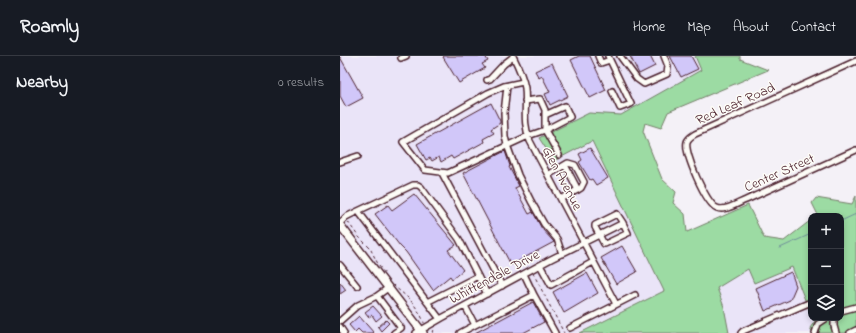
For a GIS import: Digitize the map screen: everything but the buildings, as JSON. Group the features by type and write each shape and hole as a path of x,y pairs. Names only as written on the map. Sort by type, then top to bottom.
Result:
{"main road":[{"path":"340,224 420,332"}],"street":[{"path":"401,58 406,56"},
{"path":"487,80 490,79 513,57 520,56"},
{"path":"598,56 601,63 609,58 631,104 620,108 612,92"},
{"path":"620,56 637,79 644,84 667,74 668,66 664,56"},
{"name":"Glen Avenue","path":"513,57 519,69 525,88 525,119 528,136 533,149 616,304"},
{"name":"Red Leaf Road","path":"711,204 694,170 687,151 687,142 692,136 856,62"},
{"path":"523,82 507,86 488,94 403,142 425,170 448,173 570,117 565,106 544,115"},
{"path":"507,86 504,113 507,145 518,174 531,201 544,224 557,239 562,254"},
{"path":"525,101 540,99 545,110 544,130 559,155"},
{"name":"Center Street","path":"711,204 717,209 730,207 856,150"},
{"path":"340,162 358,156"},
{"path":"548,175 568,163 575,165 584,182 581,188 561,199"},
{"path":"565,165 578,190"},
{"path":"442,173 502,286"},
{"path":"340,224 346,218 358,211 413,185 418,185 459,239 487,294"},
{"path":"358,211 440,319"},
{"path":"617,214 623,223 628,232 627,234 606,244 604,244 594,226 617,214"},
{"name":"Whittendale Drive","path":"420,332 440,319 540,265 623,223"},
{"path":"540,265 551,285 593,262"},
{"path":"340,265 356,286"},
{"path":"524,274 555,333"},
{"path":"427,302 478,276"},
{"path":"340,321 358,305 377,296 388,288"},
{"path":"460,333 534,294"},
{"path":"570,328 635,294"},
{"path":"377,296 401,328 394,333"},
{"path":"741,333 808,303"},
{"path":"465,306 476,325"},
{"path":"844,310 856,307"},
{"path":"815,333 818,324 822,321"},
{"path":"834,321 836,333"},
{"path":"340,327 344,333"},
{"path":"850,333 856,330"}],"path":[{"path":"347,222 370,248 379,266 387,276"},
{"path":"531,270 564,333"},
{"path":"390,281 410,300 421,315 424,323"}],"shaded area":[{"path":"340,56 708,56 714,68 587,132 664,291 578,333 340,333"},
{"path":"808,240 808,321 844,321 856,333 724,333 706,289 747,268"}],"green space":[{"path":"695,56 740,56 740,59 768,70 668,112 661,128 645,123 643,131 662,179 676,192 673,203 685,214 687,232 748,205 764,238 784,241 808,222 808,307 792,267 754,283 748,269 717,288 724,307 729,333 580,333 664,291 592,141 554,161 539,138 589,113 621,115 701,70"},
{"path":"856,196 856,333 813,333 810,328 815,321 844,321 844,213 817,213 812,203 816,198 852,204"}],"waterway":[{"path":"844,220 856,214"},
{"path":"780,248 808,235"}]}
